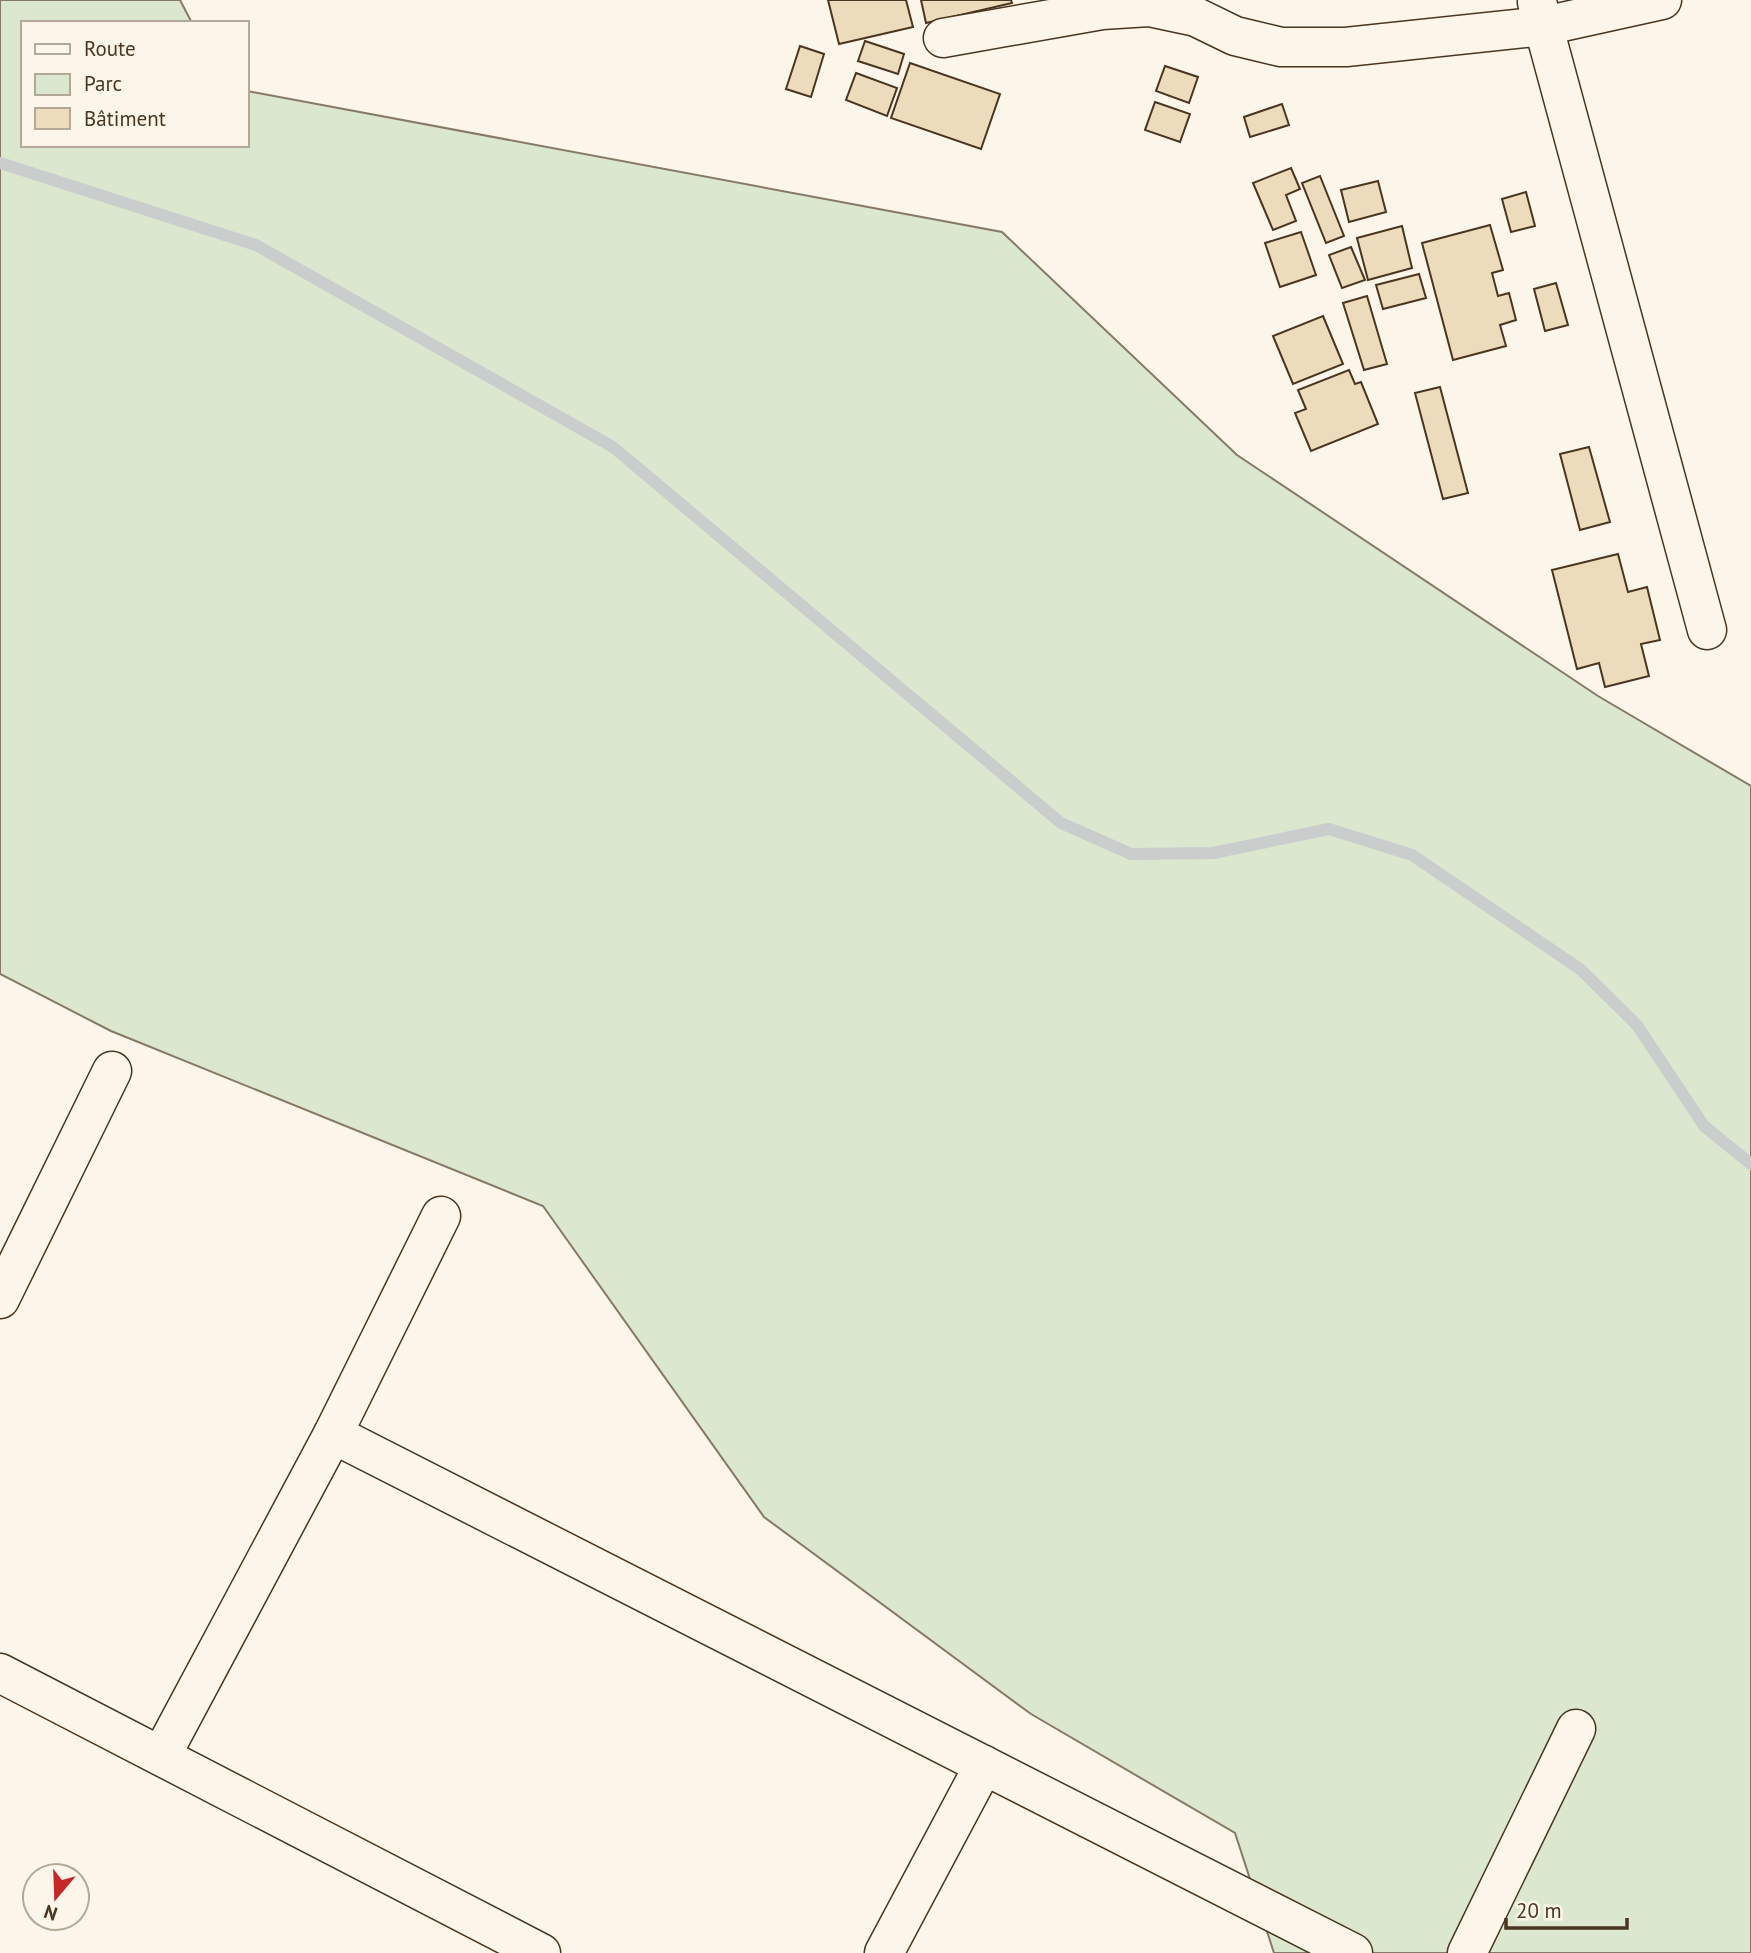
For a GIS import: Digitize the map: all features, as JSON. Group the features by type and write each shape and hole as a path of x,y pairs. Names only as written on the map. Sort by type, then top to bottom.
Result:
{"street":[{"path":"943,38 1102,10 1149,7 1196,17 1235,36 1281,47 1346,47 1540,13 1662,0"},
{"path":"1540,13 1707,630"},
{"path":"0,1299 112,1071"},
{"path":"161,1756 333,1434 441,1216"},
{"path":"333,1434 1353,1953"},
{"path":"0,1673 161,1756 486,1940 541,1953"},
{"path":"1467,1953 1576,1729"},
{"path":"884,1953 984,1765"}],"green space":[{"path":"0,0 180,0 191,21 21,21 21,147 248,147 248,91 1002,232 1237,455 1598,696 1751,786 1751,1953 1274,1953 1235,1833 1031,1714 764,1517 543,1206 111,1031 0,974"}],"building":[{"path":"828,0 906,0 913,27 839,44"},
{"path":"921,0 1011,0 1012,3 926,23"},
{"path":"865,41 904,54 898,74 858,61"},
{"path":"800,46 824,54 811,97 786,89"},
{"path":"910,63 1000,94 981,149 891,118"},
{"path":"1165,66 1198,77 1189,103 1156,91"},
{"path":"856,73 897,88 887,116 846,100"},
{"path":"1155,102 1190,114 1180,142 1145,130"},
{"path":"1282,104 1289,125 1250,137 1244,117"},
{"path":"1291,168 1300,189 1286,195 1296,221 1273,230 1253,183"},
{"path":"1320,176 1344,236 1326,243 1302,183"},
{"path":"1378,181 1386,212 1349,222 1341,190"},
{"path":"1526,192 1535,226 1511,232 1502,199"},
{"path":"1490,225 1503,270 1492,273 1498,296 1509,293 1516,320 1500,325 1506,346 1453,360 1422,243"},
{"path":"1402,226 1412,268 1368,280 1357,238"},
{"path":"1301,232 1316,275 1280,287 1265,243"},
{"path":"1351,247 1365,280 1342,288 1329,255"},
{"path":"1419,274 1426,298 1383,309 1376,285"},
{"path":"1556,283 1568,325 1545,331 1534,289"},
{"path":"1367,296 1387,364 1364,370 1343,303"},
{"path":"1323,316 1343,364 1293,384 1273,336"},
{"path":"1349,370 1355,384 1361,382 1378,424 1311,451 1295,413 1306,409 1298,390"},
{"path":"1440,387 1468,493 1443,499 1415,393"},
{"path":"1589,447 1610,522 1580,530 1560,454"},
{"path":"1618,554 1628,592 1647,587 1660,640 1641,644 1649,676 1605,687 1599,663 1577,669 1552,570"}],"waterway":[{"path":"0,163 256,245 613,447 1061,823 1131,854 1213,853 1329,829 1412,855 1580,969 1637,1025 1704,1126 1751,1164"}]}
